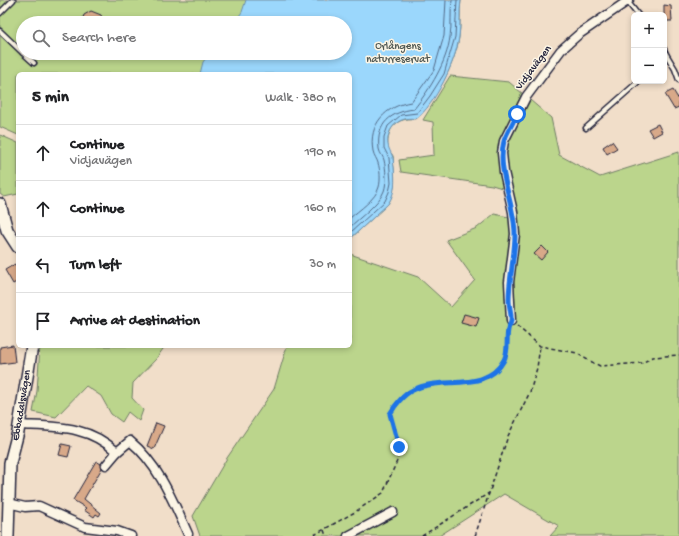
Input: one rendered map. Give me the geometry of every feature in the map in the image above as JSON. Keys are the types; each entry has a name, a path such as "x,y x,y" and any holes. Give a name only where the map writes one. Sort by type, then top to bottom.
{"street":[{"name":"Vidjavägen","path":"512,321 509,282 515,234 513,212 504,172 502,153 504,141 526,97 561,50 578,35 628,1"},
{"path":"0,204 7,230 16,244"},
{"name":"Ebbadalsvägen","path":"8,536 10,464 19,425 32,348"},
{"path":"19,425 55,427 89,433 100,438 117,452"},
{"path":"106,464 130,441 149,460 161,478 188,534"},
{"path":"8,503 25,506 39,506 85,527 117,531 131,536"},
{"path":"348,536 393,512"}],"lane":[{"path":"0,13 14,0"},
{"path":"628,1 636,12"},
{"path":"0,31 16,46"},
{"path":"667,56 676,69 679,80"},
{"path":"31,60 34,63"},
{"path":"586,128 609,110 636,84"}],"path":[{"path":"314,535 355,512 383,493 396,461 399,447 390,414 395,405 412,390 427,385 464,382 488,376 499,367 504,359 507,352 508,330 512,321 540,346 577,353 600,366 642,363 653,356 679,355"},
{"path":"475,536 508,436 530,392 537,368 540,346"},
{"path":"422,536 489,493"},
{"path":"324,529 326,536"}],"green space":[{"name":"Orlångens naturreservat","path":"0,0 461,0 460,32 457,47 444,81 430,103 416,119 398,122 394,125 389,135 388,149 393,157 394,178 394,187 390,200 388,204 352,237 352,72 16,72 16,134 0,127"},
{"path":"450,76 509,82 551,118 559,155 600,177 679,152 679,536 550,536 559,526 504,494 439,536 200,536 193,516 227,458 274,389 286,348 352,348 352,255 418,277 451,307 475,280 446,240 477,228 494,214 518,219 512,191 492,185 401,172 399,160 434,155 433,122 423,120"},
{"path":"0,135 16,142 16,194 4,197 0,194"},
{"path":"40,348 164,348 156,359 133,383 132,398 143,410 139,421 128,412 122,422 111,414 101,396 86,386 56,417 33,412 37,391"}],"water":[{"path":"246,0 461,0 460,32 457,47 444,82 430,104 416,119 411,118 398,122 389,133 388,145 393,158 395,177 394,191 391,200 352,237 352,72 200,72 205,60 352,60 352,16 239,16"}],"building":[{"path":"664,5 671,6 672,21 667,21 667,12 664,12"},
{"path":"91,11 101,16 84,16"},
{"path":"673,90 679,100 679,107 674,109 665,94"},
{"path":"658,124 662,132 653,137 648,129"},
{"path":"612,141 617,148 607,154 603,147"},
{"path":"542,246 548,252 541,260 534,254"},
{"path":"15,264 16,282 13,284 5,270"},
{"path":"464,314 479,318 476,327 461,323"},
{"path":"13,345 15,362 0,364 0,347"},
{"path":"156,423 164,426 154,449 147,446"},
{"path":"62,444 71,446 68,457 59,455"},
{"path":"96,461 101,464 102,468 84,499 101,513 99,516 96,514 94,517 84,510 86,508 73,500"}],"route":[{"path":"399,447 396,430 392,425 390,414 395,405 412,390 427,385 464,382 488,376 499,367 507,352 508,330 512,321 509,282 515,234 513,212 504,172 502,153 504,141 517,114"}]}
